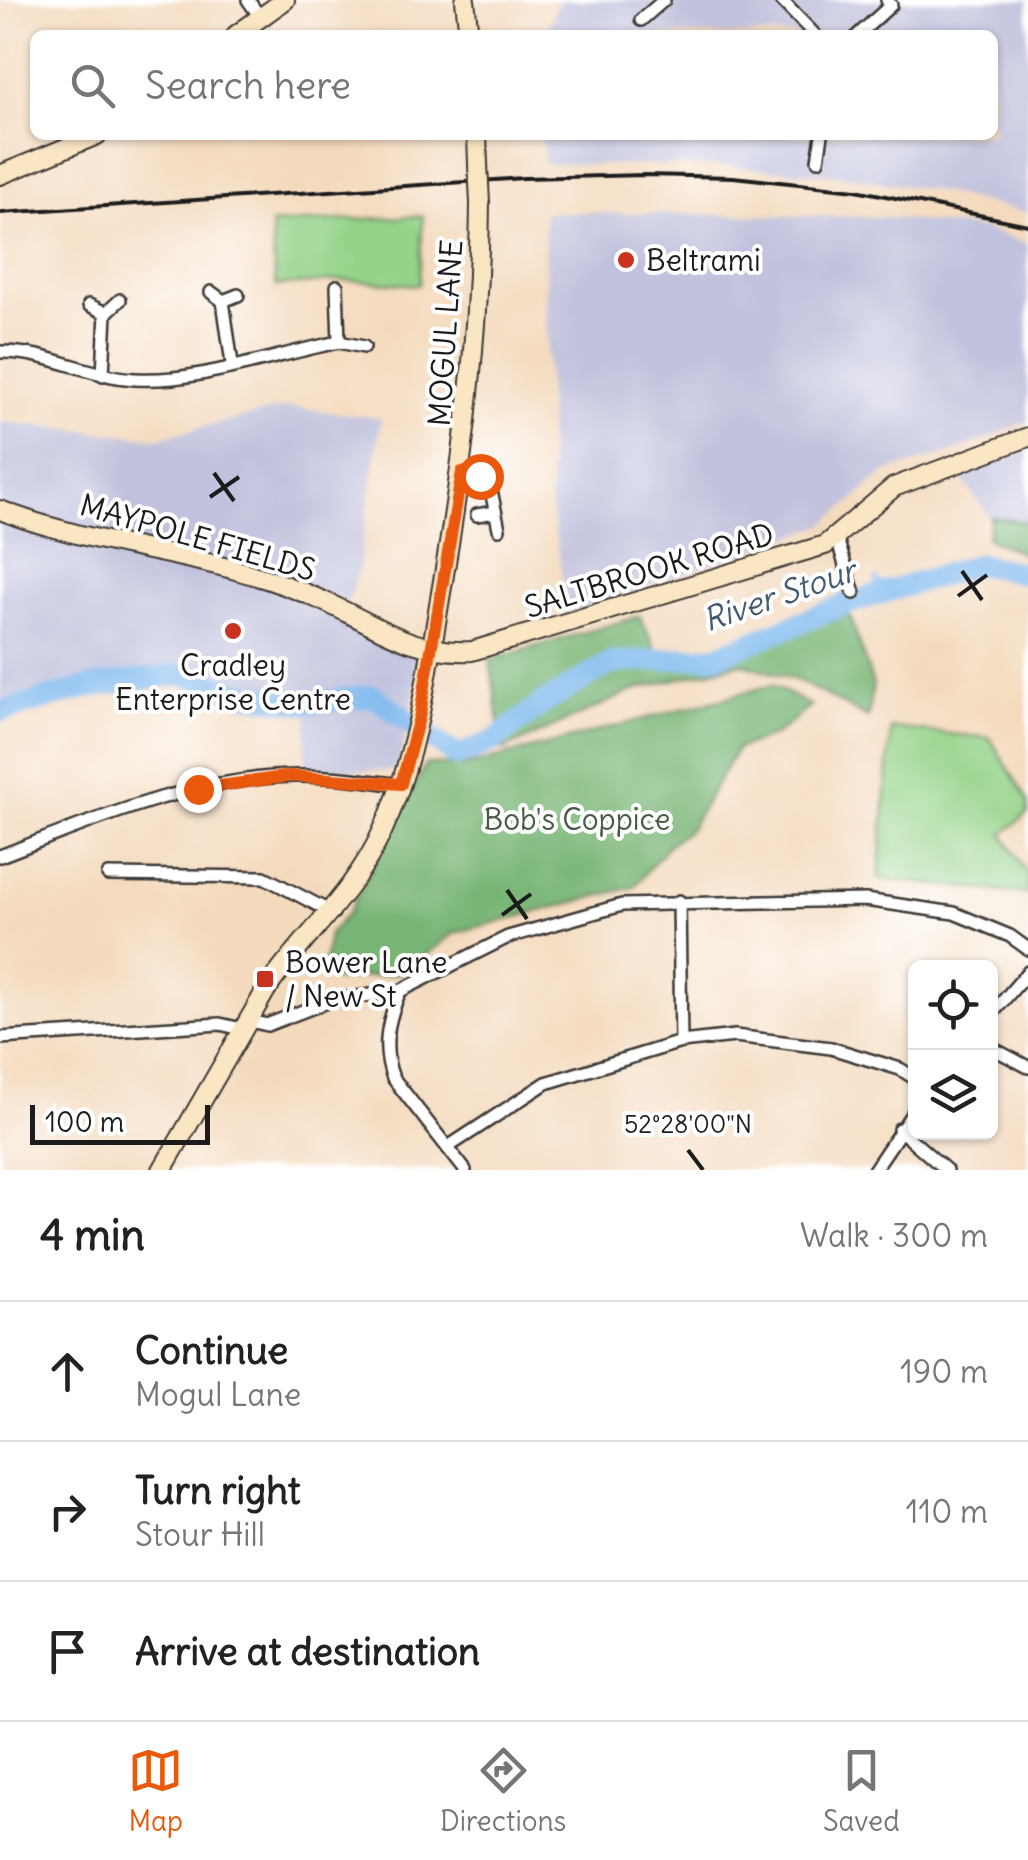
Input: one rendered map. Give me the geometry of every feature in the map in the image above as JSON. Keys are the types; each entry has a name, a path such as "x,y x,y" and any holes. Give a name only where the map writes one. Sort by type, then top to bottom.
{"street":[{"path":"248,0 260,17"},
{"path":"243,30 285,0"},
{"path":"465,0 468,30"},
{"path":"641,20 664,0"},
{"path":"781,0 811,30"},
{"path":"863,30 892,2"},
{"path":"0,174 85,140"},
{"name":"MOGUL LANE","path":"162,1170 285,962 333,913 381,835 415,740 462,472 475,357 480,204 477,140"},
{"path":"818,160 821,140"},
{"path":"337,286 339,342"},
{"path":"211,292 223,301 232,364"},
{"path":"223,301 238,295"},
{"path":"103,375 106,313 120,300"},
{"path":"89,305 106,313"},
{"path":"0,352 30,352 103,375 176,378 339,342 364,347"},
{"name":"SALTBROOK ROAD","path":"432,652 472,651 624,609 837,539 894,488 1028,438"},
{"path":"462,472 480,476 492,495 498,529"},
{"name":"MAYPOLE FIELDS","path":"0,510 226,568 318,598 432,652"},
{"path":"478,516 495,512"},
{"path":"837,539 854,593"},
{"path":"0,856 147,800 198,789 290,776 401,784"},
{"path":"108,875 264,877 333,913"},
{"path":"0,1038 220,1024 267,1025 329,1001 400,991 508,936 622,905 865,900 954,913 1010,936 1028,949"},
{"path":"679,901 681,1042"},
{"path":"998,1007 1028,972"},
{"path":"400,991 387,1023 388,1065 465,1170"},
{"path":"448,1148 546,1083 681,1042 735,1036 831,1048 908,1074"},
{"path":"996,1050 1028,1067"},
{"path":"874,1170 908,1118"},
{"path":"899,1129 946,1170"}],"shaded area":[{"path":"559,0 1028,0 1028,213 933,190 839,175 728,166 544,164 542,140 998,140 998,30 548,30"},
{"path":"544,212 882,217 985,229 1028,244 1028,421 961,449 886,472 824,525 568,613 550,501"},
{"path":"287,407 381,418 359,567 348,602 316,589 312,609 421,659 398,771 305,770 308,699 245,695 185,671 83,688 0,709 0,422 157,438"},
{"path":"1028,452 1028,522 991,517 957,474"}],"green space":[{"path":"423,216 419,285 345,280 276,286 271,224"},
{"path":"991,517 1028,522 1028,556 987,538"},
{"path":"846,604 873,685 868,718 799,681 741,663 637,689 503,750 490,660 640,616 661,660 717,656"},
{"name":"Bob's Coppice","path":"772,685 811,706 775,735 737,749 689,830 669,844 634,887 454,933 402,973 335,980 323,970 329,934 348,913 426,764 466,766"},
{"path":"891,728 990,738 1028,801 1028,813 1003,834 1028,875 1028,894 879,879"}],"waterway":[{"name":"River Stour","path":"0,712 85,688 182,674 244,694 305,703 373,696 457,756 492,742 542,704 611,663 717,656 846,604 979,564 1028,574"},
{"path":"876,579 884,592"}],"railway":[{"path":"0,213 524,178 644,175 733,177 856,190 1028,225"}],"place":[{"name":"Beltrami","path":"626,260"},
{"name":"Cradley Enterprise Centre","path":"233,631"},
{"name":"Bower Lane / New St","path":"265,979"}],"route":[{"path":"198,789 290,776 401,784 410,764 420,714 462,472 480,476"}]}
